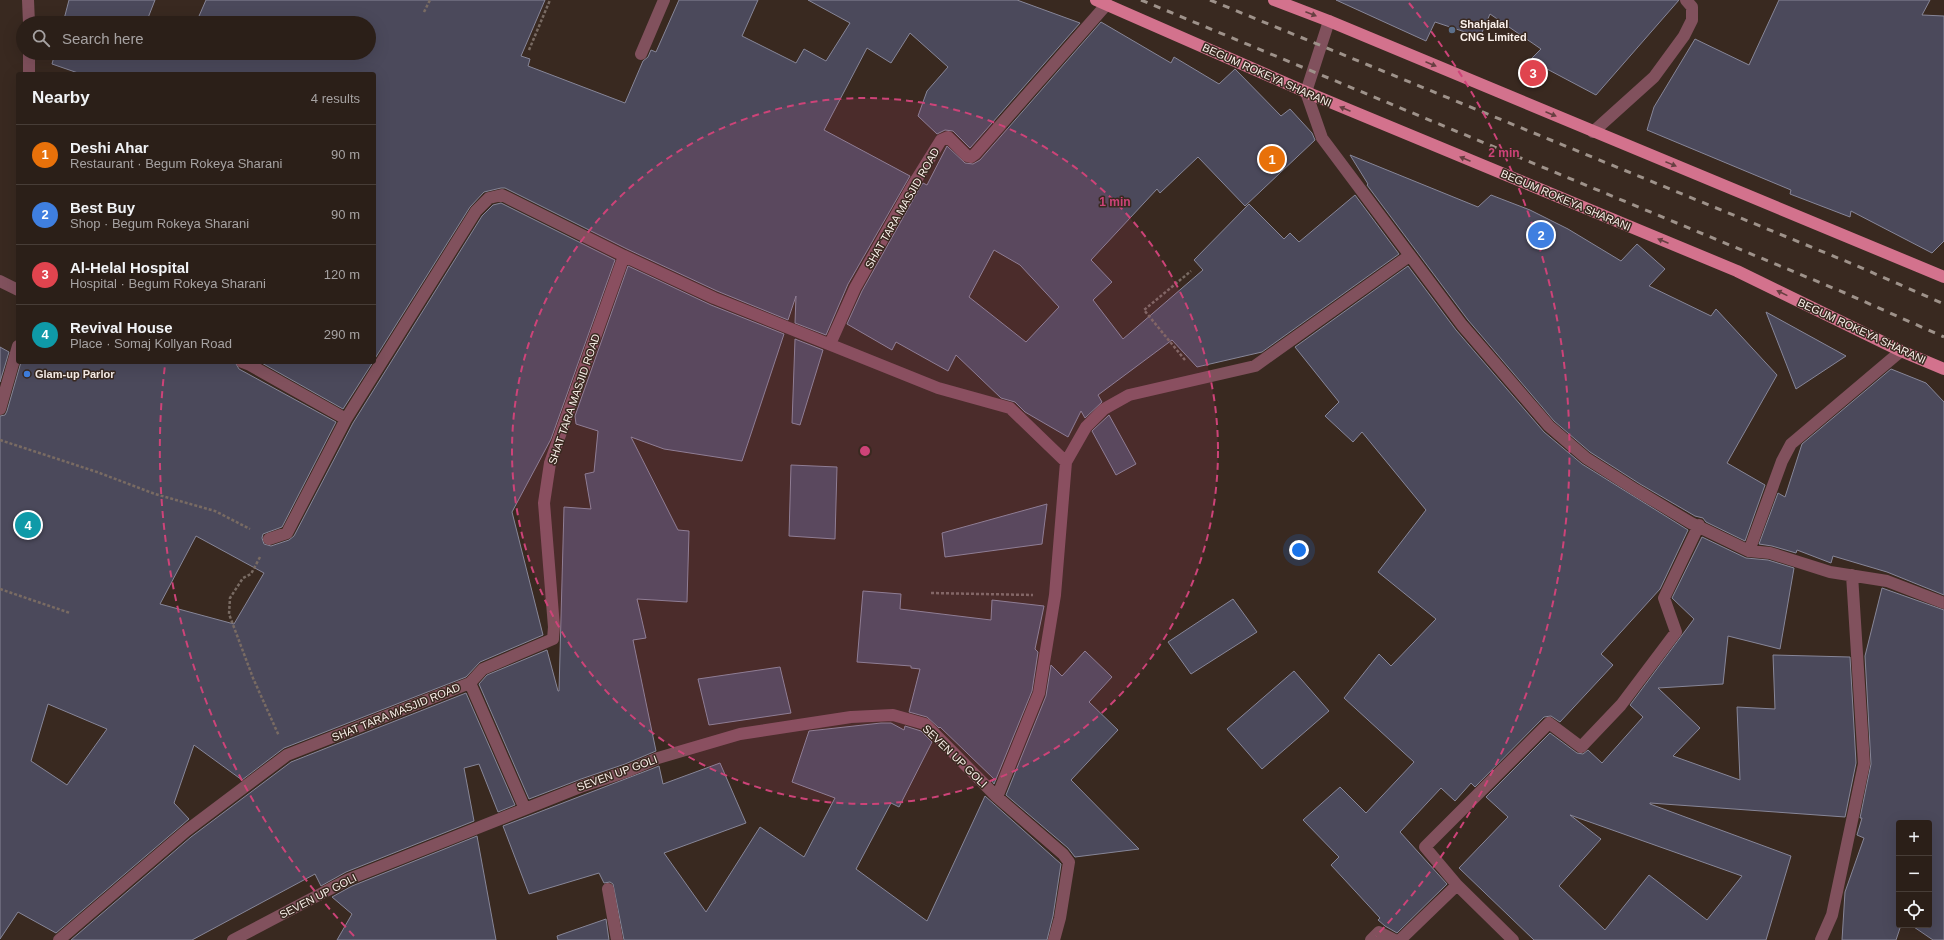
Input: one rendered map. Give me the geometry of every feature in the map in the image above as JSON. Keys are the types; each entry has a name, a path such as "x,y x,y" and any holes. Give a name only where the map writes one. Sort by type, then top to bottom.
{"main road":[{"path":"1278,1 1593,132 1943,274"},
{"name":"BEGUM ROKEYA SHARANI","path":"1102,2 1306,92 1736,271 1901,351 1944,369"}],"street":[{"path":"28,0 29,16"},
{"path":"641,54 664,0"},
{"path":"1593,132 1654,77 1684,36 1692,20 1692,7 1686,0"},
{"name":"SHAT TARA MASJID ROAD","path":"830,344 855,288 913,184 941,140 948,137 967,156 971,157 975,154 1102,2"},
{"path":"1328,21 1306,92 1322,138 1462,325 1549,426 1586,458 1636,490 1699,526 1749,551 1770,553 1830,572 1887,581 1944,604"},
{"path":"29,60 29,72"},
{"path":"270,539 287,533 346,419 476,211 489,198 502,194 624,256 714,298 938,388 1010,408 1066,462"},
{"name":"SHAT TARA MASJID ROAD","path":"59,940 186,831 287,754 470,683 483,669 553,639 554,627 544,503 550,464 624,256"},
{"path":"997,797 1039,693 1055,595 1066,462 1086,427 1104,409 1129,395 1255,366 1409,256"},
{"path":"0,281 16,289"},
{"path":"1749,551 1782,461 1791,444 1901,351"},
{"path":"0,409 16,353"},
{"path":"247,364 346,419"},
{"path":"1513,940 1457,885 1425,846 1549,723 1581,747 1621,706 1676,632 1664,598 1699,526"},
{"path":"1821,940 1832,915 1864,764 1852,575"},
{"path":"470,683 525,809"},
{"name":"SEVEN UP GOLI","path":"236,939 349,879 583,786 628,771 658,758 740,734 851,717 893,715 925,724 997,797 1062,854 1069,862 1060,918 1054,940"},
{"path":"1400,940 1457,885"},
{"path":"608,889 617,940"},
{"path":"1371,940 1379,932 1395,940"}],"path":[{"path":"424,12 430,0"},
{"path":"529,50 550,0"},
{"path":"1191,270 1144,310 1200,379"},
{"path":"0,440 97,472 155,494 215,511 270,539 251,574 243,578 230,598 229,614 253,678 287,754"},
{"path":"0,588 70,613"},
{"path":"931,593 1055,595"}],"building":[{"path":"69,0 155,0 149,16 65,16"},
{"path":"206,0 545,0 521,56 530,59 528,66 625,103 643,61 648,57 651,50 656,52 679,0 758,0 742,36 796,63 804,49 826,61 850,23 808,0 1017,0 1080,23 970,148 953,131 945,130 937,134 918,116 927,91 948,67 910,33 891,63 867,48 824,130 910,176 848,284 826,335 795,323 796,296 788,320 717,291 627,249 505,188 501,188 484,192 470,207 376,357 376,72 75,72 52,64 53,60 376,60 376,16 199,16"},
{"path":"1336,0 1679,0 1596,95 1530,60 1541,49 1490,14 1480,37 1435,22 1426,41"},
{"path":"1779,0 1930,0 1922,15 1944,16 1944,241 1932,253 1851,211 1850,217 1790,194 1791,190 1647,130 1654,107 1695,39 1749,65"},
{"path":"1101,22 1171,63 1174,57 1219,84 1235,69 1281,116 1290,109 1312,133 1315,140 1245,206 1198,157 1160,193 1157,189 1091,260 1112,282 1093,300 1123,339 1203,270 1194,260 1249,204 1284,239 1290,233 1299,242 1355,195 1399,254 1262,352 1197,367 1172,340 1098,395 1102,402 1085,418 1081,411 1068,437 1025,412 1015,402 1001,398 956,355 948,371 896,342 892,350 847,324 862,291 919,189 923,183 927,185 947,146 965,163 973,164 980,160","holes":["994,250 1020,265 1059,307 1026,342 969,297"]},
{"path":"1350,155 1478,207 1491,195 1530,210 1568,229 1621,261 1637,244 1665,269 1649,286 1711,316 1716,309 1777,375 1727,463 1765,485 1745,541 1706,522 1703,518 1695,516 1640,484 1590,452 1554,421 1468,320 1367,185 1368,184"},
{"path":"501,203 615,260 551,439 512,512 543,635 480,662 466,677 284,748 242,780 194,745 174,803 189,819 56,933 18,912 0,939 0,416 5,415 7,411 20,364 236,364 239,369 336,422 282,527 263,534 262,538 264,544 271,546 289,540 294,536 353,423 482,216 493,205","holes":["196,536 264,573 234,624 160,604","48,704 107,729 67,785 31,761"]},
{"path":"628,266 711,305 784,334 742,461 664,449 631,437 678,530 689,531 687,602 637,599 646,638 633,640 656,751 625,764 529,799 479,684 487,675 547,650 559,691 564,507 591,509 585,474 594,472 598,431 576,424 575,416"},
{"path":"1408,266 1456,330 1544,432 1582,464 1688,530 1660,589 1601,654 1613,665 1560,722 1551,716 1544,717 1475,787 1471,783 1455,801 1441,788 1400,832 1447,884 1397,933 1378,920 1380,918 1331,865 1339,857 1303,820 1340,787 1366,813 1414,762 1344,698 1379,654 1391,666 1436,619 1378,572 1426,510 1362,432 1353,442 1325,416 1339,402 1295,347"},
{"path":"1766,312 1846,356 1796,389"},
{"path":"795,339 823,350 800,425 792,423"},
{"path":"0,347 9,352 0,382"},
{"path":"264,364 372,364 343,409"},
{"path":"1891,369 1926,383 1944,402 1944,595 1887,572 1833,556 1831,563 1797,550 1796,553 1759,544 1778,493 1785,497 1802,444"},
{"path":"1109,415 1136,464 1116,475 1092,431"},
{"path":"791,465 837,467 835,539 789,536"},
{"path":"1047,504 1042,544 945,557 942,533"},
{"path":"1702,537 1746,558 1768,560 1794,568 1780,649 1728,636 1723,684 1658,688 1700,728 1673,756 1740,780 1737,707 1775,709 1773,655 1850,657 1856,763 1845,817 1650,803 1791,856 1766,940 1534,940 1459,868 1508,817 1486,797 1550,733 1577,753 1583,754 1588,750 1602,763 1643,717 1630,705 1694,619 1672,598","holes":["1570,815 1742,876 1707,920 1649,875 1605,930 1559,886 1601,839"]},
{"path":"1882,588 1944,610 1944,940 1933,940 1915,928 1932,928 1932,820 1896,820 1896,928 1900,928 1896,940 1842,940 1845,892 1864,838 1857,835 1862,818 1860,818 1871,764 1865,656"},
{"path":"863,591 901,594 900,609 991,620 992,600 1044,606 1035,649 1038,652 1032,691 994,784 992,781 994,779 940,727 939,728 927,717 909,712 920,669 911,668 911,666 857,662"},
{"path":"1233,599 1257,632 1191,674 1168,642"},
{"path":"1085,651 1112,677 1089,702 1118,730 1071,780 1139,849 1075,857 1068,848 1006,795 1046,696 1051,665 1062,676"},
{"path":"780,667 791,713 709,725 698,679"},
{"path":"1294,671 1329,711 1262,769 1227,729"},
{"path":"466,693 515,805 498,812 479,764 464,768 474,821 346,872 321,886 315,874 192,940 71,940 191,837 291,762"},
{"path":"891,723 904,730 905,726 921,731 932,742 899,807 891,803 856,869 927,921 985,796 1061,864 1053,916 1047,940 624,940 613,884 610,882 604,883 599,873 529,894 503,826 659,766 663,784 720,763 746,823 664,853 706,912 760,827 804,857 835,798 792,782 809,731"},
{"path":"477,836 496,940 337,940 352,914 332,897 352,886"},
{"path":"606,919 609,940 558,940 557,936"}],"railway":[{"path":"1141,0 1845,293 1944,337"},
{"path":"1210,0 1855,265 1944,304"}],"place":[{"name":"Shahjalal CNG Limited","path":"1452,30"},
{"name":"Al-Helal Hospital","path":"1533,73"},
{"name":"Deshi Ahar","path":"1272,159"},
{"name":"Best Buy","path":"1541,235"},
{"name":"Glam-up Parlor","path":"27,374"},
{"name":"Revival House","path":"28,525"}]}
